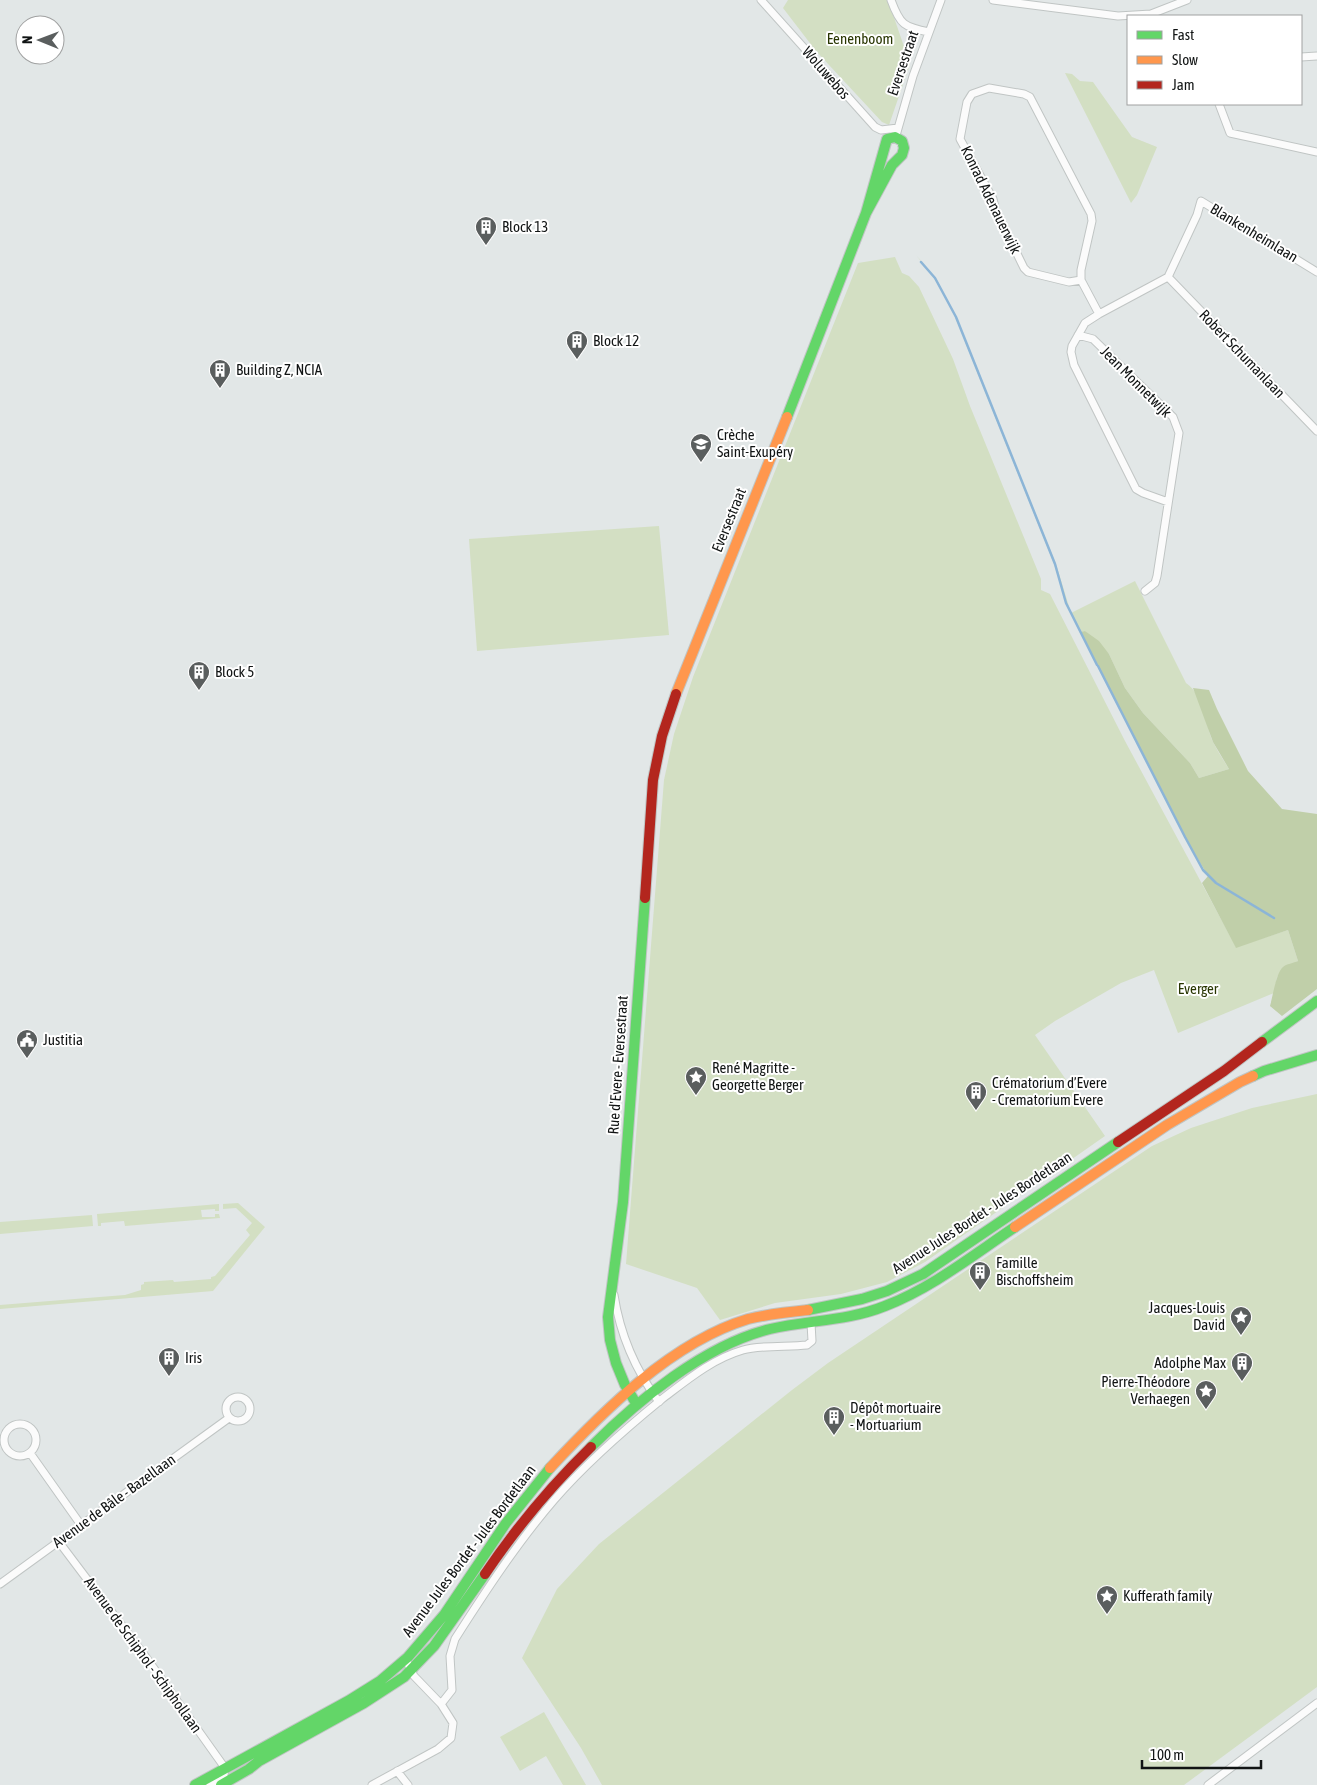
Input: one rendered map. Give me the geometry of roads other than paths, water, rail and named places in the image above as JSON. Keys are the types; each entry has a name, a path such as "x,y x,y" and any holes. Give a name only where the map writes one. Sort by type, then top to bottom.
{"main road":[{"name":"Eversestraat","path":"648,845 655,766 672,702 866,214 893,134 902,140 904,148 902,155 892,165 866,214"},
{"name":"Rue d'Evere - Eversestraat","path":"637,1405 628,1393 614,1357 608,1331 608,1306 623,1202 648,845"},
{"name":"Avenue Jules Bordet - Jules Bordetlaan","path":"195,1785 351,1700 374,1684 421,1644 507,1523 550,1468 582,1435 664,1362 689,1346 727,1327 747,1320 769,1314 855,1302 880,1294 923,1274 1224,1071 1317,1001"},
{"name":"Avenue Jules Bordet - Jules Bordetlaan","path":"222,1785 259,1761 378,1695 410,1671 422,1660 444,1632 510,1538 536,1506 591,1446 637,1405 656,1398 702,1358 731,1342 768,1330 859,1315 885,1307 914,1294 1167,1125 1210,1099 1264,1071 1317,1055"},
{"path":"810,1309 811,1323"}],"street":[{"name":"Woluwebos","path":"761,0 875,127 893,134"},
{"path":"891,0 897,18 903,24 929,32"},
{"name":"Eversestraat","path":"893,134 941,0"},
{"path":"993,0 1118,16 1127,15"},
{"path":"1134,15 1150,14 1188,0"},
{"path":"1302,57 1317,56"},
{"name":"Konrad Adenauerwijk","path":"989,88 1024,94 1030,97 1091,214 1092,221 1081,270 1081,280 1069,282 1030,273 1024,268 996,210 993,199 960,139 967,102 972,94 989,88"},
{"path":"1218,105 1230,133 1317,152"},
{"name":"Blankenheimlaan","path":"1168,277 1197,215 1201,201 1317,272"},
{"path":"1168,277 1085,323 1078,334 1071,352 1074,365 1136,489 1168,502"},
{"name":"Robert Schumanlaan","path":"1168,277 1317,431"},
{"path":"1081,280 1100,314"},
{"name":"Jean Monnetwijk","path":"1078,334 1093,339 1173,417 1179,433 1157,576 1155,583 1145,591"},
{"name":"Rue d'Evere - Eversestraat","path":"612,1287 626,1339 644,1380 656,1398"},
{"name":"Avenue Jules Bordet - Jules Bordetlaan","path":"441,1704 452,1690 450,1656 455,1639 520,1543 554,1500 656,1398 707,1366 744,1349 807,1345 812,1341 811,1323"},
{"name":"Avenue de Bâle - Bazellaan","path":"0,1584 229,1418"},
{"path":"24,1424 33,1430 36,1445 30,1453 19,1456 9,1452 4,1445 9,1428 13,1425 24,1424"},
{"path":"30,1453 81,1525"},
{"name":"Avenue de Schiphol - Schiphollaan","path":"59,1542 148,1660 225,1768"},
{"path":"372,1785 438,1749 451,1738 453,1723 441,1704 422,1686 410,1671 405,1658"},
{"path":"1208,1785 1317,1704"},
{"name":"Avenue Jules Bordet - Jules Bordetlaan","path":"210,1785 224,1775 225,1768 238,1769 254,1761 259,1761"},
{"path":"398,1771 408,1785"}],"waterway":[{"path":"921,262 935,278 956,317 1055,564 1066,603 1097,665"},
{"path":"1098,666 1203,870 1216,883 1274,918"}],"place":[{"name":"Block 13","path":"486,246"},
{"name":"Block 12","path":"577,360"},
{"name":"Building Z, NCIA","path":"220,389"},
{"name":"Crèche Saint-Exupéry","path":"701,463"},
{"name":"Block 5","path":"199,691"},
{"name":"Justitia","path":"27,1059"},
{"name":"René Magritte - Georgette Berger","path":"696,1096"},
{"name":"Crématorium d’Evere - Crematorium Evere","path":"976,1111"},
{"name":"Famille Bischoffsheim","path":"980,1291"},
{"name":"Jacques-Louis David","path":"1241,1336"},
{"name":"Iris","path":"169,1377"},
{"name":"Adolphe Max","path":"1242,1382"},
{"name":"Pierre-Théodore Verhaegen","path":"1206,1410"},
{"name":"Dépôt mortuaire - Mortuarium","path":"834,1436"},
{"name":"Kufferath family","path":"1107,1615"}],"park label":[{"name":"Eenenboom","path":"860,39"},
{"name":"Everger","path":"1198,989"}]}
